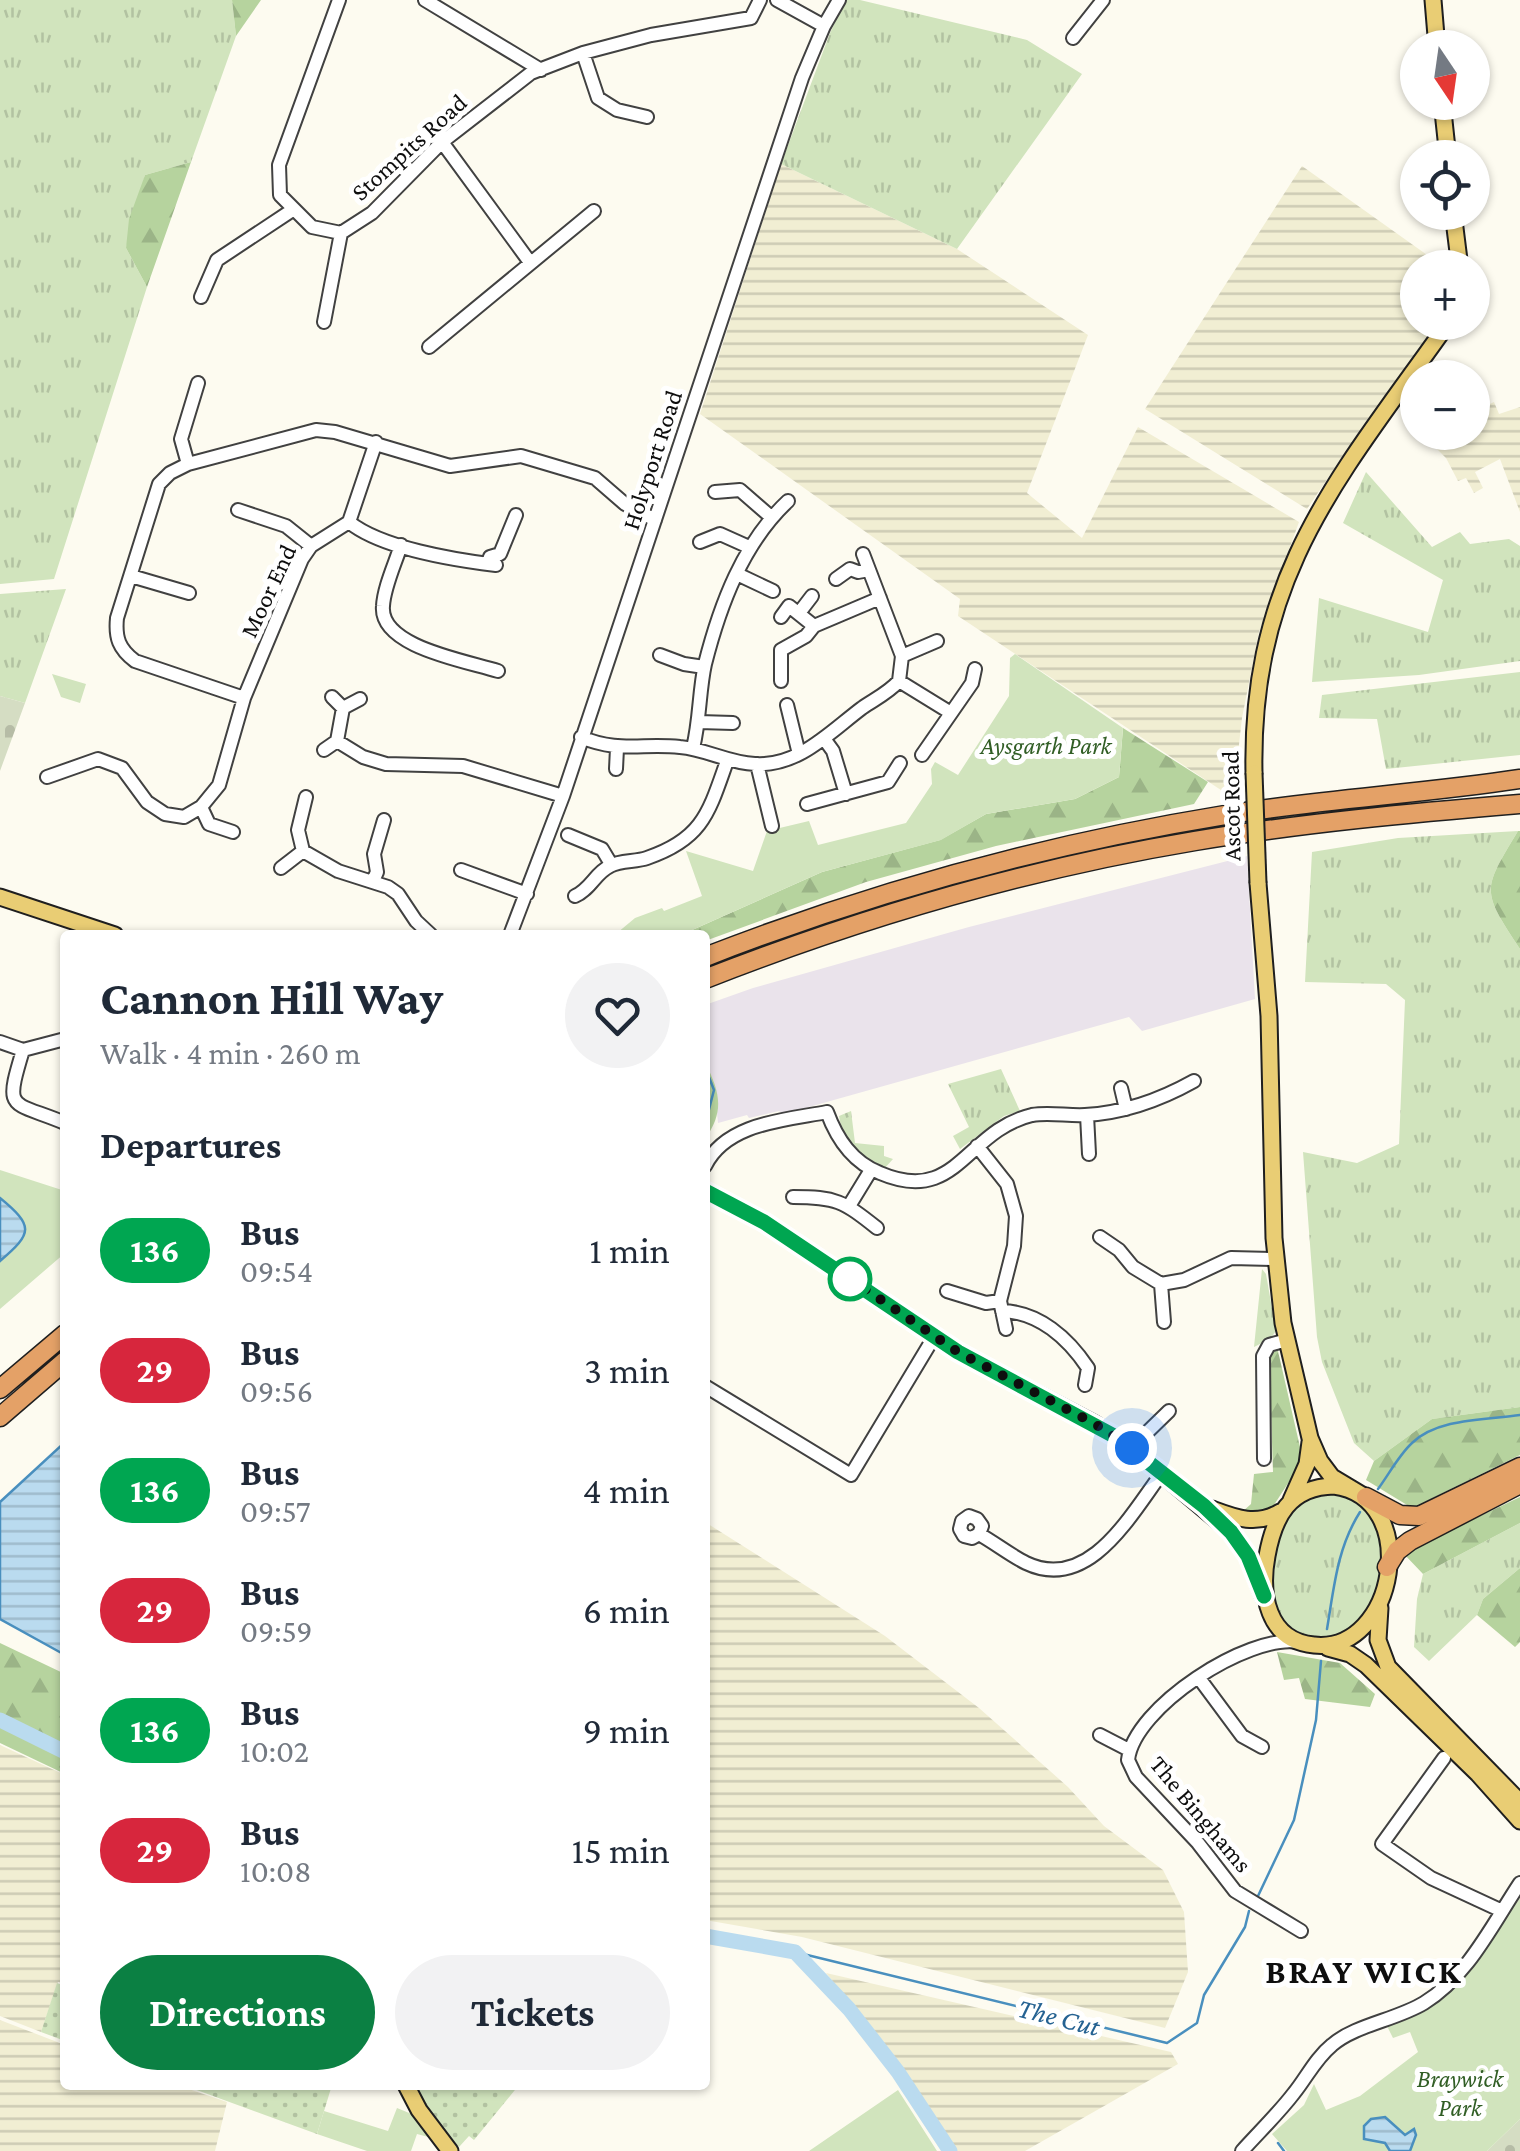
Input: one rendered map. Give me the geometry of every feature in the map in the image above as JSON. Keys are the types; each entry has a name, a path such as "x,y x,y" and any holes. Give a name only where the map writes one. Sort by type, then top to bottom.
{"highway":[{"path":"710,954 876,896 994,862 1114,835 1229,814 1520,779"},
{"path":"710,977 856,924 1050,870 1236,834 1520,801"},
{"path":"0,1388 60,1338"},
{"path":"0,1417 60,1364"},
{"path":"1364,1496 1400,1514 1419,1516 1520,1467"},
{"path":"1387,1567 1410,1540 1520,1484"}],"main road":[{"path":"1433,0 1435,30"},
{"name":"Ascot Road","path":"1364,1496 1328,1473 1310,1438 1287,1340 1276,1259 1269,1016 1258,884 1256,710 1262,662 1294,555 1376,422 1436,340"},
{"path":"0,897 101,930"},
{"path":"710,1194 764,1222 983,1368 1095,1424 1132,1448 1204,1506 1242,1547 1269,1614 1286,1634 1344,1652 1366,1665 1520,1820"},
{"name":"Ascot Road","path":"1286,1506 1307,1464 1310,1438"},
{"path":"1204,1506 1250,1521 1263,1520 1308,1490 1325,1486 1364,1496 1387,1532 1378,1640 1388,1667 1520,1802"},
{"path":"1264,1596 1268,1552 1286,1506"},
{"path":"1309,1644 1339,1642 1354,1636 1382,1599"},
{"path":"409,2090 450,2151"}],"street":[{"path":"201,297 217,260 294,209 280,195 279,165 339,0"},
{"path":"425,0 541,70"},
{"name":"Stompits Road","path":"294,209 312,228 341,233 372,213 442,142 531,73 651,34 751,18 760,0"},
{"path":"777,0 824,26"},
{"name":"Holyport Road","path":"512,930 563,796 802,78 839,0"},
{"path":"1073,38 1103,0"},
{"path":"584,53 598,98 617,110 646,118"},
{"path":"442,142 529,261"},
{"path":"429,347 594,211"},
{"path":"324,322 341,233"},
{"path":"188,464 181,439 198,383"},
{"path":"244,698 134,661 115,636 117,618 159,484 188,464 316,430 376,442 450,466 521,456 595,478 633,510 655,520"},
{"path":"376,442 349,522 356,528 446,558 492,564 490,557 500,554 516,515"},
{"path":"715,492 740,490 771,517"},
{"path":"693,748 700,722 704,666 737,574 749,547 788,501"},
{"path":"244,516 286,526 311,546"},
{"name":"Moor End","path":"202,807 220,785 242,719 244,698 302,559 311,546 349,522"},
{"path":"700,542 720,534 749,547"},
{"path":"401,546 382,608 387,628 404,641 498,671"},
{"path":"581,737 617,748 656,744 693,748 727,761 757,764 799,754 825,740 900,681 902,656 864,554"},
{"path":"836,579 850,569 869,570"},
{"path":"737,574 774,591"},
{"path":"132,576 189,593"},
{"path":"799,613 812,596"},
{"path":"782,682 780,650 806,636 814,626 880,598"},
{"path":"780,617 788,606 814,626"},
{"path":"902,656 936,641"},
{"path":"660,656 704,666"},
{"path":"922,754 972,683 975,669"},
{"path":"900,681 950,712"},
{"path":"332,697 343,708"},
{"path":"343,708 360,699"},
{"path":"788,705 799,754"},
{"path":"324,750 337,741 343,708"},
{"path":"700,722 733,723"},
{"path":"825,740 846,794"},
{"path":"337,741 363,757 386,764 463,766 563,796"},
{"path":"616,769 617,748"},
{"path":"47,776 98,759 125,764 148,802 164,814 184,816 202,807 210,824 234,832"},
{"path":"576,896 588,891 611,864 645,859 679,844 706,819 727,761"},
{"path":"807,804 888,782 900,763"},
{"path":"757,764 772,826"},
{"path":"303,852 298,830 306,797"},
{"path":"374,881 374,854 384,820"},
{"path":"568,834 602,849 611,864"},
{"path":"282,868 303,852"},
{"path":"303,852 398,894 425,930"},
{"path":"463,875 527,894"},
{"path":"0,1042 23,1050 60,1040"},
{"path":"23,1050 11,1098 18,1106 60,1122"},
{"path":"1120,1088 1126,1109"},
{"path":"710,1156 715,1147 739,1133 827,1112 836,1138 871,1170 894,1180 922,1183 947,1173 1000,1126 1035,1114 1086,1115 1126,1109 1189,1088"},
{"path":"1086,1115 1089,1154"},
{"path":"977,1146 1006,1184 1016,1216 1001,1306 1006,1329"},
{"path":"849,1206 871,1170"},
{"path":"792,1198 827,1197 849,1206 877,1228"},
{"path":"1100,1238 1120,1246 1133,1266 1161,1284 1184,1280 1230,1258 1276,1259"},
{"path":"1161,1284 1164,1322"},
{"path":"947,1291 1034,1316 1066,1335 1088,1368 1085,1385"},
{"path":"710,1389 851,1475 934,1337"},
{"path":"1264,1459 1264,1356 1269,1345 1287,1340"},
{"path":"1132,1448 1170,1411"},
{"path":"979,1534 1029,1564 1062,1568 1077,1564 1092,1558 1117,1533 1162,1473"},
{"path":"1269,1614 1272,1628 1268,1642 1309,1644"},
{"name":"The Binghams","path":"1268,1642 1199,1678 1158,1707 1130,1750 1128,1760 1136,1777 1198,1843 1235,1891 1301,1931"},
{"path":"1199,1678 1252,1748"},
{"name":"The Binghams","path":"1100,1735 1130,1750"},
{"path":"1444,1758 1382,1844 1431,1878 1500,1910"},
{"path":"1242,2151 1334,2043 1425,2002 1446,1985 1476,1953 1520,1883"}],"shaded area":[{"path":"781,164 957,249 1088,335 1027,493 1082,538 1138,427 1299,522 1259,632 1242,718 1233,798 958,616 960,599 700,414"},
{"path":"1302,166 1420,250 1400,250 1400,340 1430,340 1414,360 1400,360 1400,378 1307,509 1145,409"},
{"path":"1494,402 1499,414 1520,407 1520,512 1500,459 1475,472 1483,488 1474,493 1466,478 1458,481 1438,450 1490,450 1490,404"},
{"path":"1247,856 1255,999 1142,1031 1129,1017 784,1114 779,1111 749,1118 747,1115 718,1123 710,1073 710,1003 969,927"},
{"path":"710,1525 885,1636 979,1708 1068,1787 1104,1826 1163,1870 1184,1912 1188,1972 1165,2028 802,1937 710,1921"},
{"path":"0,1745 60,1773 60,1982 41,2032 0,2016"},
{"path":"826,1973 1171,2052 1178,2064 1025,2151 956,2151 902,2067"},
{"path":"0,2020 60,2043 60,2090 192,2090 227,2102 215,2151 0,2151"}],"green space":[{"path":"0,0 232,0 236,36 191,162 145,175 126,248 147,287 54,579 0,584"},
{"path":"232,0 261,0 236,36"},
{"path":"846,0 860,0 1027,40 1082,74 957,249 781,164"},
{"path":"191,162 147,287 126,248 129,219 145,175"},
{"path":"1366,472 1432,547 1460,532 1470,544 1509,539 1520,546 1520,661 1419,675 1312,682 1319,598 1428,632 1443,580 1343,523"},
{"path":"66,589 25,703 0,696 0,594"},
{"name":"Aysgarth Park","path":"1015,654 1123,728 1119,777 1075,799 986,814 941,840 822,872 692,930 621,930 635,918 702,896 686,851 753,871 767,831 809,821 818,845 906,823 932,784 931,769 935,762 958,775 1009,696 1010,658"},
{"path":"1520,672 1520,755 1386,769 1377,719 1319,718 1322,695"},
{"path":"52,674 86,684 80,703 61,697"},
{"path":"0,696 25,703 0,771"},
{"path":"1123,728 1208,782 1194,804 996,846 866,882 710,939 710,930 692,930 822,872 940,840 986,814 1075,799 1119,777"},
{"path":"1518,831 1498,866 1491,890 1498,914 1520,949 1520,1407 1432,1419 1374,1461 1354,1443 1322,1362 1303,1152 1357,1163 1399,1144 1405,1000 1386,984 1305,982 1312,852 1398,838"},
{"path":"1518,831 1520,949 1498,914 1491,890 1498,866"},
{"path":"1001,1069 1020,1111 1004,1116 960,1149 953,1136 969,1127 948,1084"},
{"path":"710,1074 718,1101 710,1131"},
{"path":"851,1111 855,1143 884,1146 884,1156 893,1159 884,1169 861,1154 844,1134 839,1116"},
{"path":"0,1170 60,1189 60,1257 0,1309"},
{"path":"1262,1269 1276,1331 1254,1347"},
{"path":"1278,1351 1300,1447 1298,1468 1272,1508 1242,1512 1251,1504 1254,1474 1273,1472 1269,1352"},
{"path":"1520,1407 1520,1455 1412,1508 1366,1480 1374,1461 1432,1419"},
{"path":"1331,1492 1346,1495 1371,1510 1383,1555 1372,1606 1358,1626 1345,1634 1314,1637 1287,1626 1277,1614 1271,1572 1279,1534 1288,1516 1301,1504"},
{"path":"1520,1497 1520,1523 1423,1574 1403,1553"},
{"path":"1520,1523 1520,1568 1483,1599 1477,1615 1429,1661 1414,1647 1423,1574"},
{"path":"1520,1568 1520,1642 1515,1647 1477,1615 1483,1599"},
{"path":"0,1643 60,1672 60,1772 0,1743"},
{"path":"1277,1652 1340,1663 1375,1694 1370,1707 1305,1699 1299,1678 1284,1680"},
{"name":"Braywick Park","path":"1520,1898 1520,2119 1487,2151 1287,2151 1272,2134 1304,2105 1314,2084 1326,2110 1360,2096 1418,2052 1410,2032 1393,2038 1386,2024 1448,1993 1473,1965"},
{"path":"57,1983 60,2039 41,2032"},
{"path":"197,2090 330,2090 317,2134"},
{"path":"416,2090 515,2090 474,2140 469,2136 459,2147 422,2106"},
{"path":"898,2090 937,2151 809,2151"},
{"path":"397,2108 414,2115 432,2138 417,2134 411,2151 367,2151 317,2134 324,2111 388,2131"},
{"path":"1520,2119 1520,2151 1487,2151"}],"water":[{"path":"0,1198 19,1216 25,1230 19,1243 0,1261"},
{"path":"60,1447 60,1652 0,1619 0,1502"},
{"path":"1385,2117 1405,2135 1414,2129 1416,2135 1410,2151 1390,2151 1385,2143 1364,2139 1364,2126 1371,2119"}],"waterway":[{"path":"710,1080 714,1090 710,1106"},
{"name":"The Cut","path":"1378,1489 1403,1453 1423,1435 1463,1422 1520,1415"},
{"name":"The Cut","path":"1327,1629 1341,1554 1360,1512"},
{"name":"The Cut","path":"1258,1896 1294,1820 1316,1720 1321,1661"},
{"name":"The Cut","path":"0,1720 60,1750"},
{"name":"The Cut","path":"795,1952 1167,2043 1197,2023 1204,1995 1245,1927 1249,1911"},
{"name":"The Cut","path":"710,1937 795,1952 849,2009 898,2072 950,2151"},
{"path":"1278,2143 1284,2151"}],"bus line":[{"name":"136","path":"710,1193 764,1222 983,1368 1116,1437 1231,1532 1248,1556 1264,1596"}],"district":[{"name":"BRAY WICK","path":"1364,1971"}],"route":[{"path":"850,1279 843,1274 983,1368 1095,1424 1132,1448"}]}
